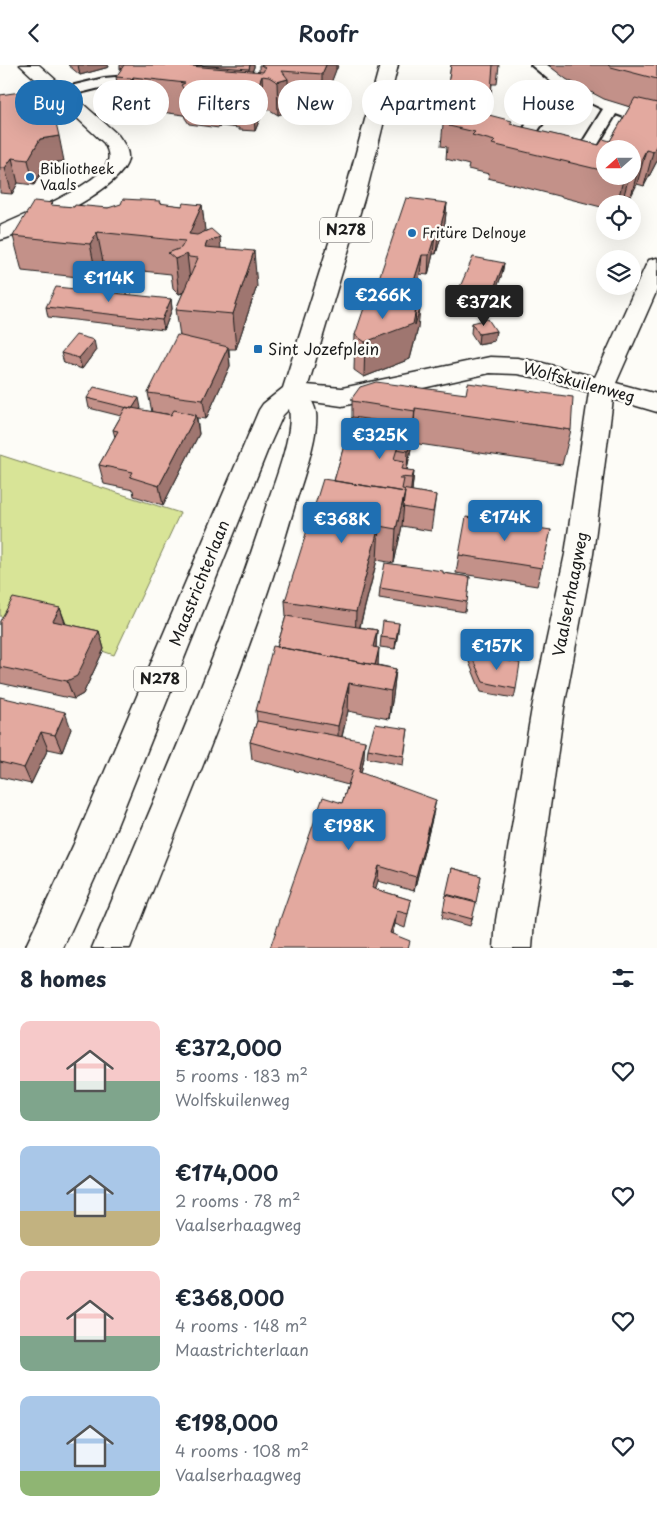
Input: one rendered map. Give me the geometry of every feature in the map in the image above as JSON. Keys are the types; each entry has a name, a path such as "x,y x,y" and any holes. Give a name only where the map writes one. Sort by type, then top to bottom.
{"main road":[{"path":"29,65 45,80"},
{"name":"N278","path":"294,392 352,208 389,65"},
{"path":"0,234 94,187 110,175 118,162 117,150 110,139 83,114"},
{"name":"Vaalserhaagweg","path":"513,948 515,920 548,708 580,554 602,387 657,265"},
{"name":"Wolfskuilenweg","path":"294,392 342,397 490,365 517,366 539,370 657,403"},
{"path":"111,948 140,872 211,708 266,556 296,451 304,413 294,392"},
{"name":"Maastrichterlaan","path":"44,948 86,858 256,444 272,409 294,392"}],"lane":[{"path":"538,65 556,80"},
{"path":"593,99 657,124"},
{"path":"534,125 525,138 585,152 612,107"}],"green space":[{"path":"0,455 180,513 114,655 0,616"}],"building":[{"path":"124,65 191,65 263,72 265,68 261,65 326,65 322,74 282,71 288,79 278,80 277,82 269,77 262,76 260,80 179,80 179,82 133,77 132,80 131,78 116,77"},
{"path":"196,65 250,65 249,69"},
{"path":"451,65 493,65 492,80 449,80"},
{"path":"608,65 657,65 657,79 611,67"},
{"path":"15,93 15,125 56,125 59,136 40,139 28,160 12,158 5,168 0,168 0,95"},
{"path":"635,98 657,103 657,144 653,152 646,150 641,160 641,140 611,140"},
{"path":"494,116 504,119 504,125 514,125 596,144 596,169 492,144 495,141 472,135 475,132 449,126 494,125"},
{"path":"406,198 447,203 438,235 435,235 429,255 422,255 406,307 420,309 415,325 416,309 371,302"},
{"path":"123,199 160,201 159,203 182,206 183,203 202,205 189,234 197,235 211,229 220,237 207,242 205,247 254,251 233,314 176,309 198,258 189,257 187,254 175,259 168,253 181,248 185,241 97,232 90,244 13,236 34,201 53,203 51,205 108,208 121,204"},
{"path":"473,257 504,263 488,303 456,296"},
{"path":"56,287 171,299 162,320 46,307"},
{"path":"366,302 416,309 413,324 365,342 355,335"},
{"path":"488,319 496,331 479,334 472,323"},
{"path":"76,335 94,340 79,358 61,353"},
{"path":"177,335 228,347 203,400 148,393"},
{"path":"376,382 466,394 468,383 573,397 571,430 415,408 415,411 352,401 360,387"},
{"path":"94,387 139,398 132,409 87,398"},
{"path":"126,407 171,415 174,410 196,415 159,486 130,477 133,472 99,465 118,431 113,430"},
{"path":"352,417 414,426 408,451 397,449 394,459 404,461 402,469 414,471 412,478 400,477 399,479 404,479 402,489 436,495 433,512 403,507 405,492 334,481"},
{"path":"323,479 405,492 396,529 379,526 356,612 285,601"},
{"path":"466,517 551,530 542,568 459,555"},
{"path":"385,563 443,571 443,573 470,577 467,602 380,588"},
{"path":"13,598 60,608 53,621 99,631 77,676 67,681 0,667 0,621"},
{"path":"286,616 377,630 373,647 379,648 375,665 277,647"},
{"path":"383,621 399,623 396,639 381,637"},
{"path":"273,646 396,669 391,691 349,683 338,726 256,711"},
{"path":"470,653 520,663 516,689 483,682"},
{"path":"0,697 65,712 55,735 41,732 24,768 0,762"},
{"path":"257,721 365,741 359,772 436,800 416,877 379,866 372,888 411,900 408,914 397,911 390,933 410,941 408,948 270,948 323,797 342,803 353,770 250,742"},
{"path":"375,724 408,729 404,756 368,749"},
{"path":"452,868 481,876 476,902 446,894"},
{"path":"446,895 476,903 472,919 443,911"}],"place":[{"name":"Bibliotheek Vaals","path":"30,177"},
{"name":"Fritüre Delnoye","path":"412,233"},
{"name":"Sint Jozefplein","path":"258,349"}]}
